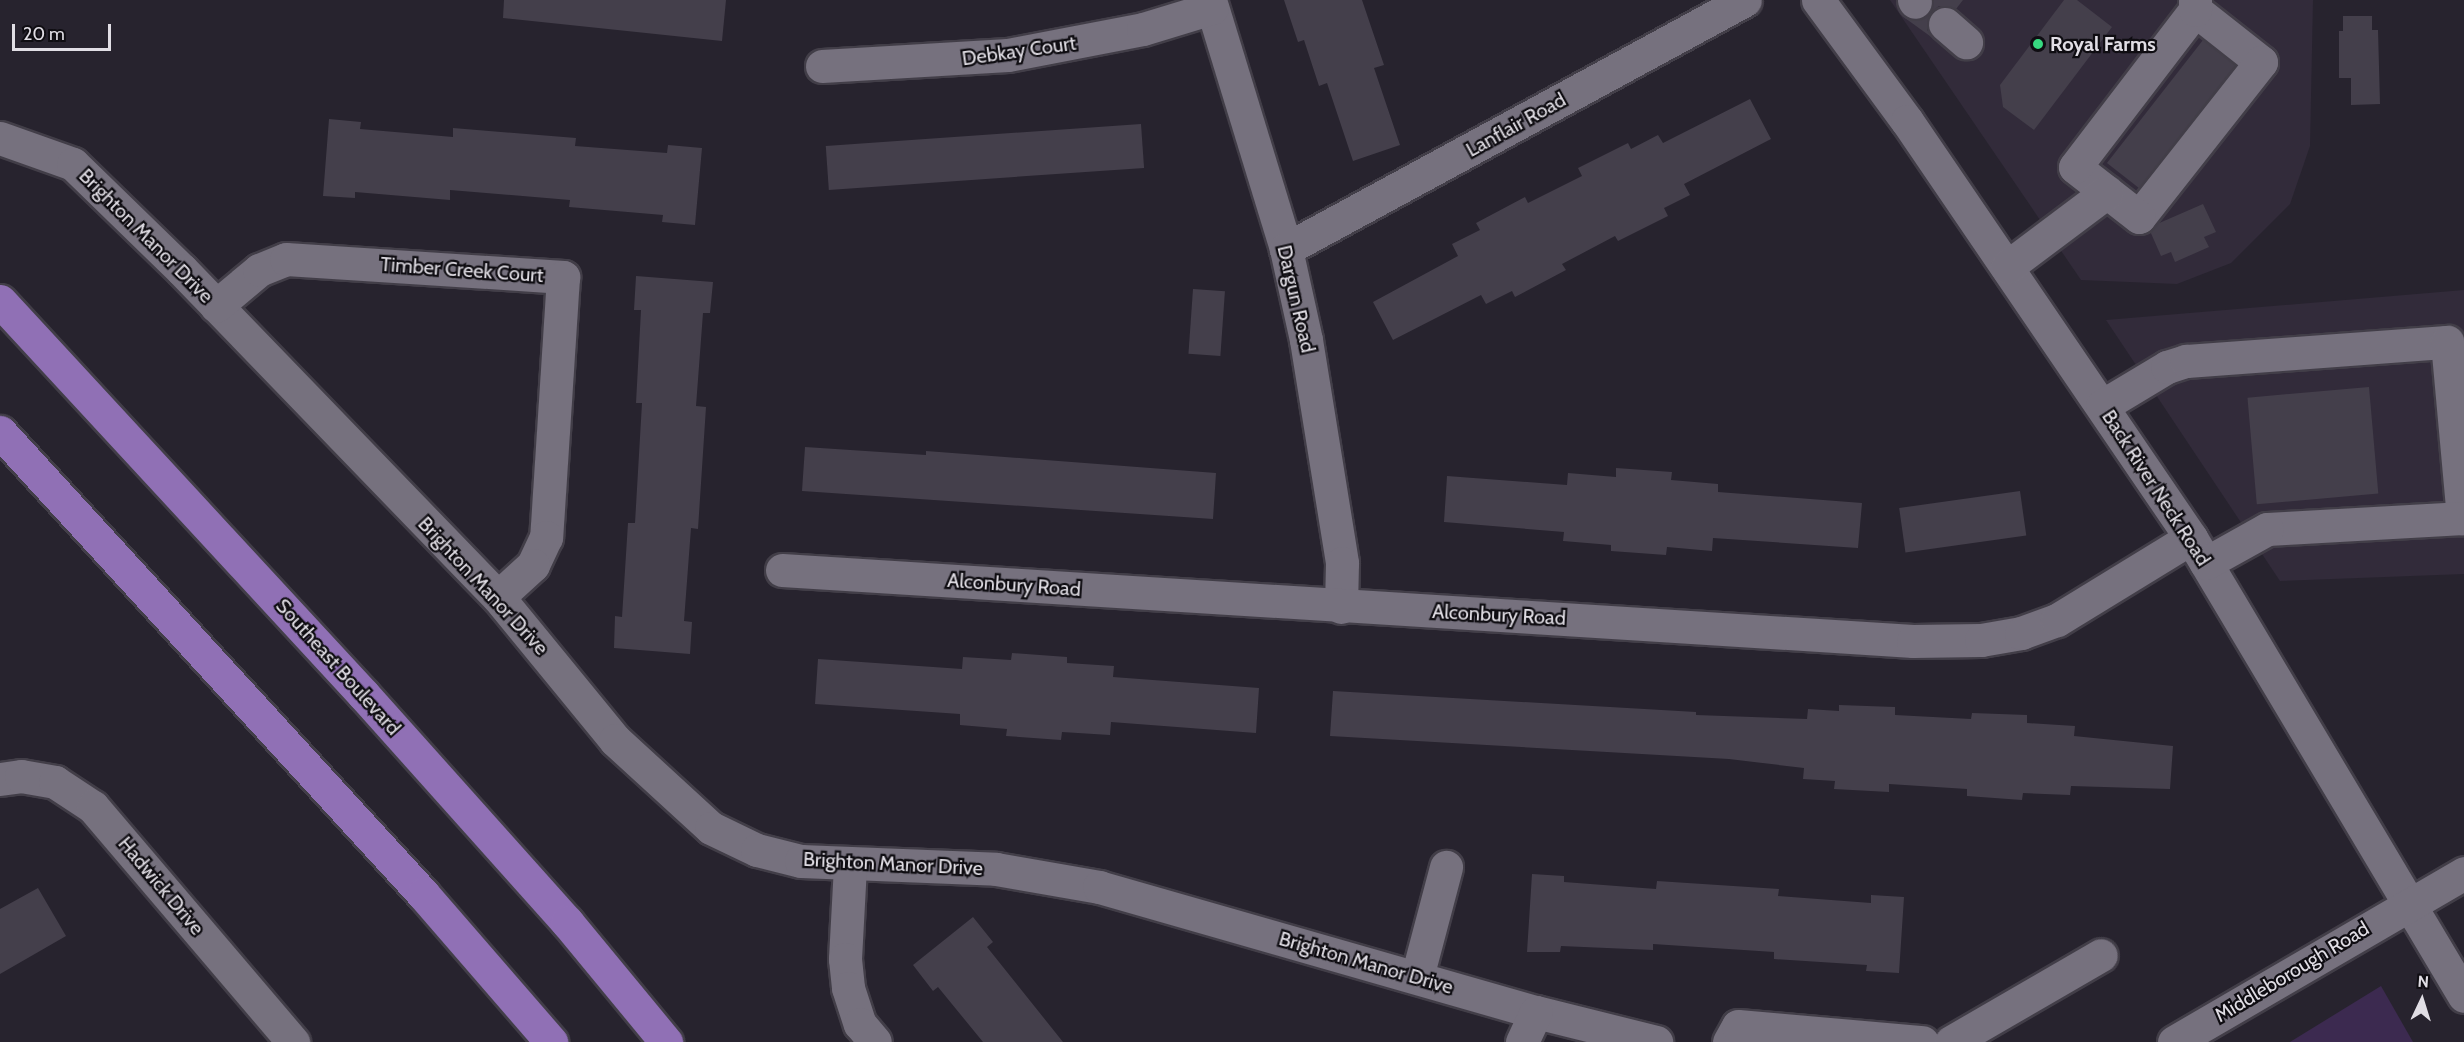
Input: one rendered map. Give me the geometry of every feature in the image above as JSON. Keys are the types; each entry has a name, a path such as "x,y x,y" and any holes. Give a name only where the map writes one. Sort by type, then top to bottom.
{"main road":[{"name":"Southeast Boulevard","path":"0,301 364,695 567,922 666,1042"},
{"path":"0,432 423,894 551,1042"}],"street":[{"name":"Lanflair Road","path":"1286,249 1745,0"},
{"name":"Back River Neck Road","path":"1818,0 1848,37 2007,267 2198,550 2464,996"},
{"name":"Dargun Road","path":"1211,4 1286,249 1324,446 1342,563 1341,607"},
{"name":"Debkay Court","path":"822,66 1008,55 1132,31 1211,4"},
{"path":"2195,5 2261,62 2139,217 2075,167 2195,5"},
{"name":"Brighton Manor Drive","path":"0,138 73,165 216,306 498,597 615,740 711,828 780,857 850,866 996,869 1099,886 1536,1012 1656,1042"},
{"path":"2007,267 2107,192"},
{"name":"Timber Creek Court","path":"216,306 259,270 286,260 563,277 546,537 533,566 498,597"},
{"name":"Alconbury Road","path":"782,570 1341,607 1912,641 1981,640 2021,633 2057,620 2198,550 2268,529 2463,518 2447,342 2186,361 2167,367 2102,406"},
{"name":"Hadwick Drive","path":"0,779 21,776 55,782 93,807 293,1042"},
{"path":"850,866 845,959 848,988 860,1024 875,1042"},
{"path":"1418,977 1446,867"},
{"name":"Middleborough Road","path":"2174,1042 2409,902 2464,873"},
{"path":"1951,1042 2101,955"},
{"path":"1522,1042 1536,1012"},
{"path":"1729,1042 1738,1026 1922,1042"}],"shaded area":[{"path":"1890,0 2313,0 2310,146 2290,204 2231,263 2177,284 2081,280"},
{"path":"2464,290 2464,574 2280,581 2106,320"},
{"path":"2381,986 2413,1042 2290,1042"}],"building":[{"path":"504,0 726,0 722,41 503,18"},
{"path":"1284,0 1362,0 1384,65 1374,68 1400,145 1353,161 1327,83 1319,86 1304,40 1298,42"},
{"path":"1933,0 1963,0 1956,9 1939,6 1931,12"},
{"path":"2064,0 2077,0 2112,27 2034,130 2003,107 2000,85"},
{"path":"1930,13 1927,30 1934,39 1905,18 1923,19"},
{"path":"2343,16 2372,16 2372,30 2378,30 2380,104 2351,105 2351,78 2339,78 2339,31 2343,31"},
{"name":"Royal Farms","path":"2203,40 2235,65 2139,188 2107,163"},
{"path":"1750,99 1771,139 1684,184 1690,195 1664,208 1668,216 1618,241 1615,236 1562,264 1566,270 1515,297 1512,291 1486,304 1481,295 1393,340 1373,302 1458,256 1452,244 1480,230 1476,223 1525,197 1528,203 1582,176 1578,168 1628,143 1631,149 1658,135 1663,143"},
{"path":"329,119 361,122 360,129 453,137 453,128 576,138 575,146 667,153 668,145 702,148 695,225 662,222 663,215 569,207 570,200 450,190 450,200 355,192 355,198 323,196"},
{"path":"1141,124 1144,168 829,190 826,146"},
{"path":"2203,204 2216,232 2204,237 2209,247 2175,262 2171,252 2161,256 2150,231 2157,224"},
{"path":"636,276 713,282 710,313 703,313 696,406 706,407 698,529 691,528 684,621 692,622 690,654 614,648 615,616 622,617 628,523 635,523 642,403 636,403 641,310 634,310"},
{"path":"1193,289 1225,291 1220,356 1188,354"},
{"path":"2369,387 2378,494 2257,504 2247,398"},
{"path":"805,447 926,455 926,451 1216,473 1213,519 802,491"},
{"path":"1616,468 1672,472 1671,480 1718,484 1718,492 1862,503 1858,548 1713,538 1712,551 1667,547 1666,555 1611,551 1611,545 1563,541 1564,532 1444,522 1447,476 1567,485 1568,473 1616,477"},
{"path":"2020,491 2026,536 1905,553 1899,508"},
{"path":"1012,653 1067,657 1067,663 1114,666 1113,677 1259,688 1256,733 1111,722 1110,735 1062,732 1061,740 1006,736 1007,729 960,725 960,714 815,704 818,659 962,669 963,657 1011,660"},
{"path":"1333,691 1696,712 1696,715 1807,719 1808,709 1839,711 1839,705 1895,707 1895,715 1971,719 1972,713 2027,715 2027,723 2075,726 2074,736 2173,746 2170,789 2071,786 2070,795 2023,793 2022,800 1967,796 1967,789 1889,784 1889,792 1834,789 1835,781 1803,779 1804,768 1729,759 1330,736"},
{"path":"1532,874 1564,876 1564,882 1656,889 1657,881 1779,889 1778,896 1871,903 1871,895 1904,897 1899,973 1866,971 1867,965 1774,959 1774,952 1653,944 1653,950 1561,946 1560,952 1527,952"},
{"path":"38,888 66,936 0,974 0,909"},
{"path":"973,917 993,942 987,947 1063,1042 983,1042 938,987 933,991 913,965"}],"place":[{"name":"Royal Farms","path":"2038,44"}]}
